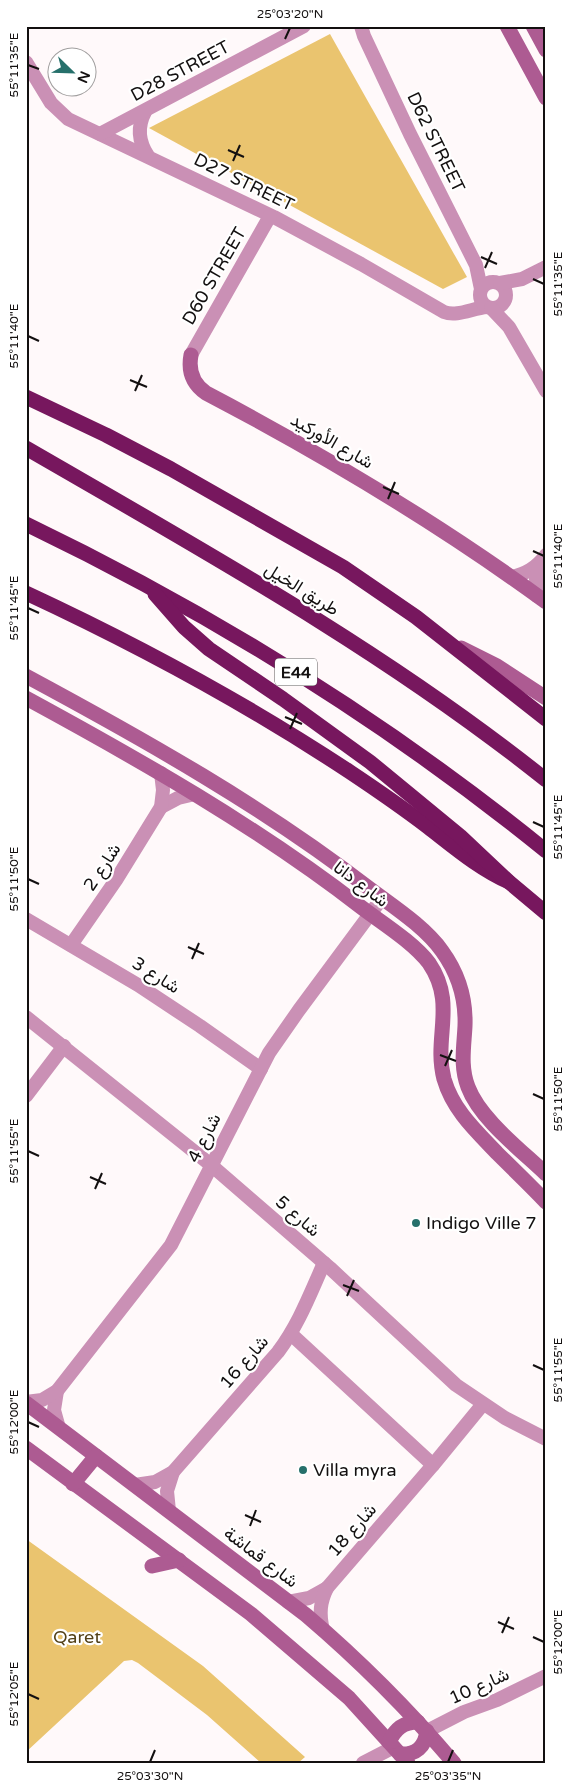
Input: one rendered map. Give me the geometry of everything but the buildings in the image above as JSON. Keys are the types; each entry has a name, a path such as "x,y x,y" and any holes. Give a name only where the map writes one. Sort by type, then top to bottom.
{"highway":[{"path":"26,397 171,469 303,544 381,593 450,643 546,719"},
{"name":"طريق الخيل","path":"26,448 193,544 353,643 448,706 546,780"},
{"name":"E44","path":"26,524 151,588 245,641 345,704 436,766 546,851"},
{"path":"151,588 184,627 209,649 283,699 370,762 460,836 509,882 546,913"},
{"path":"26,593 171,666 285,731 388,798 473,862 509,882"}],"street":[{"name":"D28 STREET","path":"100,134 145,112 304,26"},
{"path":"508,26 546,98"},
{"path":"533,26 546,50"},
{"name":"D62 STREET","path":"360,30 476,265 480,291"},
{"name":"D27 STREET","path":"26,62 46,96 56,109 68,119 270,216 346,256 444,312 452,314 489,307"},
{"path":"145,112 139,134 148,156"},
{"name":"D60 STREET","path":"191,355 270,216"},
{"name":"D62 STREET","path":"476,265 501,290"},
{"path":"501,290 546,267"},
{"path":"464,311 486,283 501,290"},
{"path":"489,307 499,306 501,290"},
{"path":"501,290 510,327 546,391"},
{"path":"480,291 482,302 510,327"},
{"name":"شارع الأوركيد","path":"191,355 190,368 194,380 206,393 332,461 422,517 542,599"},
{"path":"511,577 526,573 543,560"},
{"path":"542,599 536,579 543,560"},
{"path":"450,643 497,666 546,698"},
{"name":"شارع دانا","path":"26,676 122,729 258,810 382,898 432,939 449,961 456,974 464,1000 463,1065 470,1092 486,1116 546,1174"},
{"name":"شارع دانا","path":"26,698 161,773 304,864 423,956 431,967 442,991 444,1012 441,1053 447,1089 458,1111 468,1123 546,1202"},
{"name":"شارع 2","path":"71,945 116,880 161,806 163,790 161,773"},
{"path":"161,806 178,798 196,794"},
{"name":"شارع 4","path":"26,1402 42,1400 57,1391 171,1245 181,1229 211,1165 261,1069 283,1031 382,898"},
{"name":"شارع 3","path":"26,919 138,985 261,1069"},
{"name":"شارع 5","path":"26,1017 211,1165 324,1263 456,1385 483,1404 546,1439"},
{"path":"26,1096 64,1046"},
{"name":"شارع 16","path":"135,1485 155,1482 173,1472 278,1352 300,1320 324,1263"},
{"path":"291,1334 433,1466"},
{"path":"57,1391 54,1410 59,1428"},
{"name":"شارع قماشة","path":"26,1402 323,1630 394,1695 454,1763"},
{"name":"شارع 18","path":"323,1630 320,1608 327,1588 433,1466 483,1404"},
{"path":"28,1451 251,1614 348,1698 398,1751 408,1754 416,1752 426,1739 422,1727 403,1724 392,1735 398,1751"},
{"path":"73,1484 96,1456"},
{"name":"شارع 16","path":"169,1511 167,1491 173,1472"},
{"path":"152,1566 179,1560"},
{"name":"شارع 18","path":"288,1602 309,1598 327,1588"},
{"name":"شارع 10","path":"422,1727 497,1700 546,1676"},
{"path":"363,1763 398,1751"}],"green space":[{"path":"330,34 467,277 443,289 149,128"},
{"name":"Qaret","path":"26,1539 203,1666 305,1757 298,1763 261,1763 207,1715 132,1660 124,1661 26,1752"}],"place":[{"name":"Indigo Ville 7","path":"416,1223"},
{"name":"Villa myra","path":"303,1470"}]}
